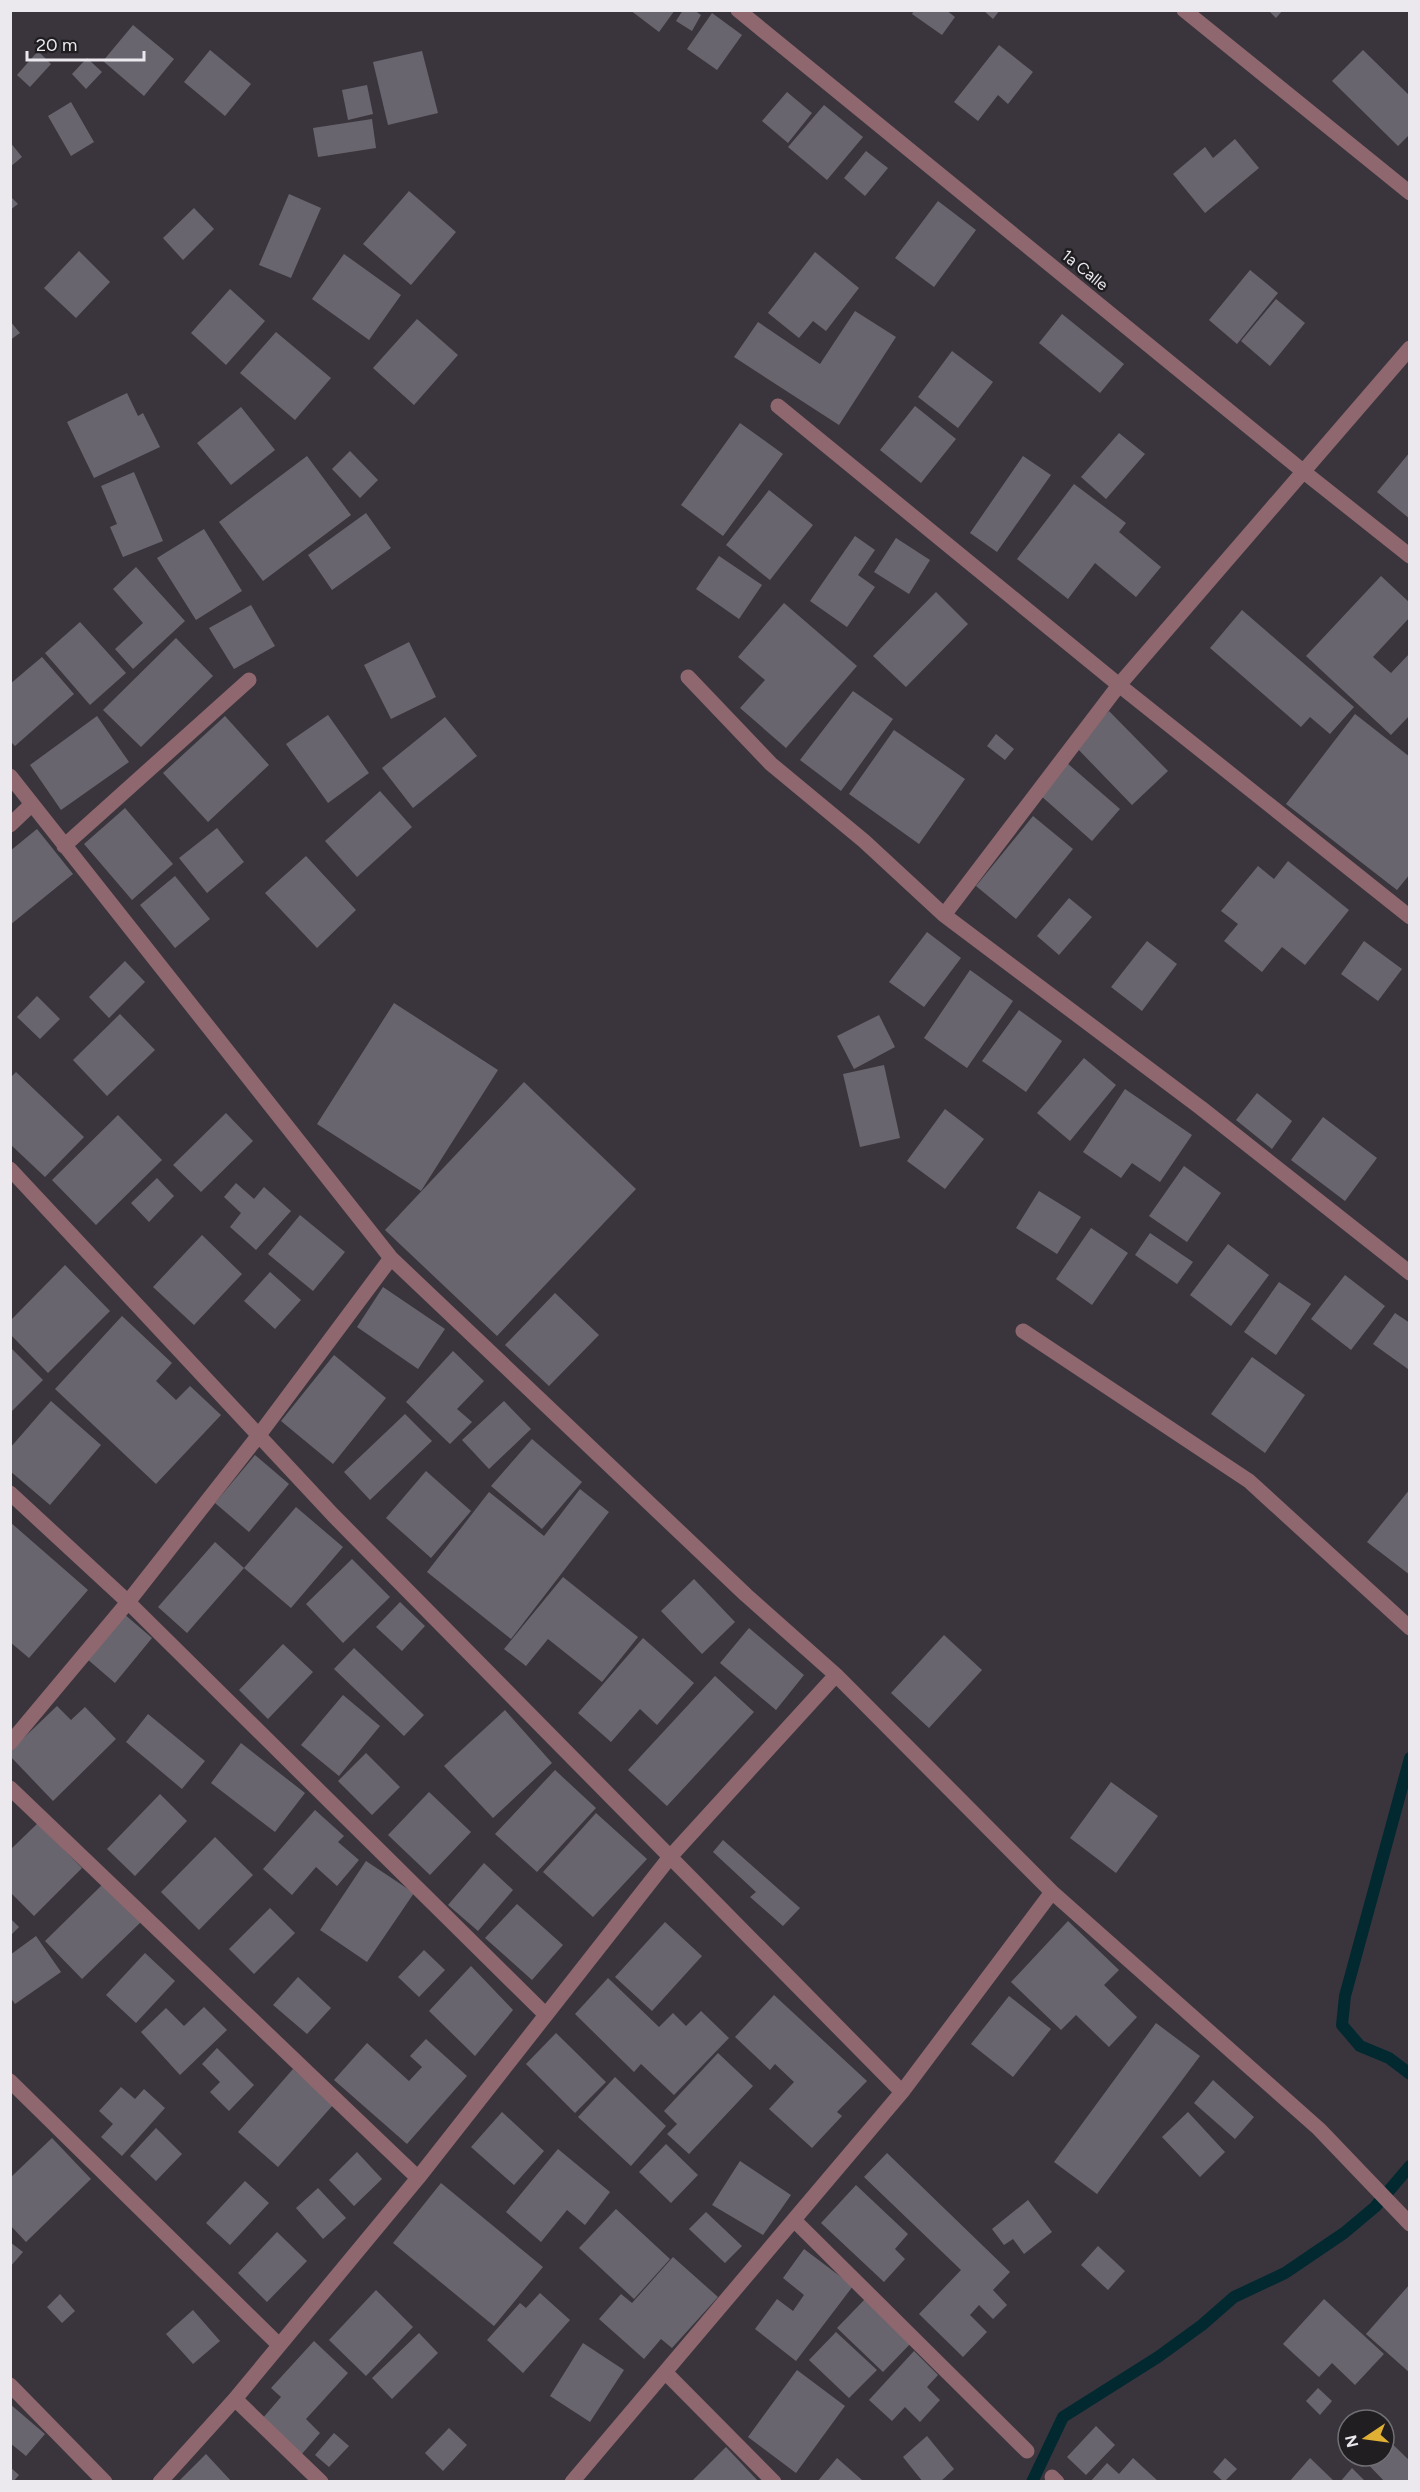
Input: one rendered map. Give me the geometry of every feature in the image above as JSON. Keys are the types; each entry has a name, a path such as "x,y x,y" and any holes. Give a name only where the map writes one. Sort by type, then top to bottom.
{"street":[{"name":"1a Calle","path":"738,10 1410,556"},
{"path":"1184,10 1410,193"},
{"path":"944,915 1119,685 1410,348"},
{"path":"778,406 1119,685 1410,917"},
{"path":"688,677 771,764 864,841 944,915 1201,1108 1410,1273"},
{"path":"64,846 249,680"},
{"path":"10,776 391,1258 738,1587 836,1675 1052,1892 1319,2129 1410,2224"},
{"path":"10,825 32,804"},
{"path":"10,1169 333,1515 902,2092"},
{"path":"10,1743 129,1602 259,1435 391,1258"},
{"path":"1023,1331 1249,1480 1410,1628"},
{"path":"10,1493 129,1602 546,2015"},
{"path":"160,2481 235,2399 278,2344 418,2178 670,1857 836,1675"},
{"path":"10,1788 418,2178"},
{"path":"572,2481 902,2092 1052,1892"},
{"path":"10,2081 278,2344"},
{"path":"794,2220 1027,2451"},
{"path":"665,2372 774,2481"},
{"path":"10,2385 105,2481"},
{"path":"235,2399 321,2481"}],"building":[{"path":"630,10 675,10 659,32"},
{"path":"683,10 694,10 701,15 692,31 676,21"},
{"path":"914,10 946,10 955,17 942,35 912,14"},
{"path":"983,10 1000,10 993,19"},
{"path":"1268,10 1283,10 1276,18"},
{"path":"712,13 742,35 717,70 687,49"},
{"path":"133,25 174,59 144,96 103,61"},
{"path":"999,45 1033,72 1008,104 998,95 978,121 954,102"},
{"path":"210,50 251,84 225,116 184,82"},
{"path":"1363,50 1410,96 1410,134 1398,146 1332,81"},
{"path":"38,51 51,64 30,87 17,75"},
{"path":"422,51 438,113 388,125 373,62"},
{"path":"87,58 102,72 86,89 72,74"},
{"path":"367,85 373,114 348,120 342,90"},
{"path":"787,92 812,113 788,143 762,121"},
{"path":"71,102 94,142 71,156 48,116"},
{"path":"824,105 863,137 827,180 788,147"},
{"path":"372,119 376,148 318,157 313,128"},
{"path":"1235,139 1259,168 1205,213 1173,174 1205,147 1213,158"},
{"path":"10,142 22,157 10,167"},
{"path":"866,151 888,168 865,196 844,178"},
{"path":"409,191 456,232 411,285 363,244"},
{"path":"289,194 321,208 291,278 259,265"},
{"path":"10,196 18,204 10,210"},
{"path":"938,201 976,230 934,287 895,258"},
{"path":"194,208 214,229 183,260 163,238"},
{"path":"79,251 110,282 76,318 44,288"},
{"path":"815,252 859,288 826,331 813,321 799,338 768,313"},
{"path":"344,254 401,295 369,340 312,299"},
{"path":"1250,270 1278,293 1237,344 1209,320"},
{"path":"230,289 265,321 226,365 191,333"},
{"path":"1276,299 1305,323 1270,366 1241,341"},
{"path":"855,311 896,337 839,425 734,357 758,322 820,364"},
{"path":"1062,314 1124,364 1100,393 1039,343"},
{"path":"417,319 458,355 414,405 373,368"},
{"path":"10,321 20,333 10,340"},
{"path":"276,332 331,378 295,420 240,373"},
{"path":"952,351 993,382 958,428 918,397"},
{"path":"127,393 138,416 143,413 160,447 94,478 67,422"},
{"path":"915,406 956,439 921,483 880,450"},
{"path":"241,407 275,450 231,485 197,443"},
{"path":"740,423 783,454 723,536 681,505"},
{"path":"1119,433 1145,454 1106,499 1081,477"},
{"path":"350,451 378,480 360,498 332,469"},
{"path":"1410,452 1410,519 1377,492"},
{"path":"307,456 351,515 263,581 219,522"},
{"path":"1023,456 1051,475 997,552 970,533"},
{"path":"134,472 163,541 123,557 110,527 117,524 101,486"},
{"path":"1074,484 1126,523 1119,532 1161,567 1136,597 1095,563 1068,599 1017,559"},
{"path":"769,490 813,525 770,580 726,545"},
{"path":"366,513 391,548 332,590 308,555"},
{"path":"204,529 242,591 196,620 157,558"},
{"path":"855,536 875,550 858,575 875,587 847,627 810,601"},
{"path":"896,538 930,560 909,594 874,572"},
{"path":"719,556 762,585 739,619 696,589"},
{"path":"136,567 185,621 133,669 115,649 143,623 113,589"},
{"path":"1381,576 1410,603 1410,617 1373,657 1391,673 1410,653 1410,715 1391,735 1306,656"},
{"path":"936,592 968,624 906,687 873,656"},
{"path":"784,603 857,666 786,748 740,708 765,680 738,657"},
{"path":"251,605 275,646 234,669 209,628"},
{"path":"1242,610 1354,707 1330,734 1310,717 1301,727 1210,648"},
{"path":"80,622 126,673 90,705 45,653"},
{"path":"176,638 213,676 141,747 103,710"},
{"path":"409,642 436,697 391,719 364,665"},
{"path":"42,657 74,694 15,746 10,741 10,684"},
{"path":"853,691 893,719 841,791 800,760"},
{"path":"1109,711 1168,771 1132,805 1074,745"},
{"path":"1355,714 1410,757 1410,874 1397,890 1286,804"},
{"path":"328,715 369,773 328,803 286,744"},
{"path":"97,716 129,762 61,810 30,765"},
{"path":"225,716 269,765 208,822 163,773"},
{"path":"445,717 477,756 413,808 382,768"},
{"path":"894,730 965,779 919,844 849,794"},
{"path":"996,734 1014,749 1005,760 987,746"},
{"path":"1067,763 1120,809 1092,841 1040,795"},
{"path":"380,791 412,827 357,877 325,841"},
{"path":"125,808 173,864 132,900 84,844"},
{"path":"1033,816 1073,849 1016,919 976,886"},
{"path":"217,828 244,862 207,893 179,858"},
{"path":"37,829 73,874 10,925 10,851"},
{"path":"306,856 356,910 317,948 265,893"},
{"path":"1288,861 1349,910 1305,965 1282,947 1262,972 1224,941 1238,924 1221,911 1258,866 1274,879"},
{"path":"175,876 210,919 175,948 140,905"},
{"path":"1069,898 1092,917 1059,955 1037,936"},
{"path":"927,932 961,958 924,1007 889,982"},
{"path":"1147,941 1177,964 1142,1011 1111,987"},
{"path":"1364,941 1402,969 1378,1001 1341,974"},
{"path":"125,961 145,982 109,1018 89,997"},
{"path":"970,970 1013,1001 967,1068 924,1038"},
{"path":"37,996 60,1019 40,1039 17,1017"},
{"path":"394,1003 498,1070 421,1191 317,1124"},
{"path":"1019,1010 1062,1041 1026,1092 982,1061"},
{"path":"120,1014 155,1050 107,1096 73,1060"},
{"path":"879,1015 895,1047 854,1069 837,1036"},
{"path":"1084,1058 1116,1085 1070,1141 1037,1113"},
{"path":"884,1065 900,1138 860,1147 843,1074"},
{"path":"16,1072 84,1137 45,1177 10,1144 10,1078"},
{"path":"524,1082 636,1189 497,1336 385,1230"},
{"path":"1125,1089 1192,1135 1160,1182 1132,1163 1121,1178 1083,1152"},
{"path":"1257,1093 1292,1121 1272,1149 1236,1120"},
{"path":"945,1109 984,1139 945,1189 907,1161"},
{"path":"226,1113 253,1141 201,1192 173,1165"},
{"path":"118,1115 162,1160 96,1225 52,1180"},
{"path":"1323,1117 1377,1158 1345,1201 1291,1160"},
{"path":"1184,1166 1221,1193 1187,1242 1149,1216"},
{"path":"157,1178 174,1196 149,1222 131,1203"},
{"path":"236,1183 254,1199 264,1187 291,1211 256,1250 230,1227 241,1213 224,1197"},
{"path":"1039,1191 1081,1217 1057,1254 1016,1228"},
{"path":"300,1215 345,1252 313,1291 268,1254"},
{"path":"1091,1228 1128,1253 1092,1305 1056,1279"},
{"path":"1150,1233 1193,1262 1177,1284 1135,1255"},
{"path":"202,1235 242,1274 194,1325 153,1287"},
{"path":"1228,1244 1269,1275 1231,1326 1190,1295"},
{"path":"65,1265 110,1311 48,1373 10,1334 10,1321"},
{"path":"270,1272 301,1300 275,1329 244,1301"},
{"path":"1345,1275 1385,1306 1351,1350 1311,1319"},
{"path":"1279,1282 1311,1304 1276,1355 1244,1332"},
{"path":"383,1287 445,1329 418,1369 357,1327"},
{"path":"555,1293 599,1335 549,1386 505,1345"},
{"path":"1395,1313 1410,1323 1408,1369 1373,1344"},
{"path":"122,1316 172,1363 156,1381 176,1400 190,1386 221,1415 156,1484 55,1389"},
{"path":"10,1347 43,1380 10,1413"},
{"path":"453,1351 484,1381 457,1409 472,1422 450,1444 406,1402"},
{"path":"334,1355 386,1398 333,1464 281,1421"},
{"path":"1252,1357 1305,1395 1265,1453 1211,1414"},
{"path":"51,1401 101,1445 50,1505 10,1471 10,1448"},
{"path":"504,1401 531,1429 489,1469 462,1440"},
{"path":"405,1414 432,1441 370,1500 344,1472"},
{"path":"532,1439 582,1482 542,1529 491,1486"},
{"path":"255,1455 289,1484 249,1532 215,1503"},
{"path":"426,1471 471,1511 431,1558 386,1518"},
{"path":"580,1489 609,1512 511,1639 427,1572 489,1492 544,1536"},
{"path":"1410,1489 1410,1575 1367,1542"},
{"path":"296,1507 343,1547 291,1608 244,1568"},
{"path":"10,1522 88,1590 29,1658 10,1642"},
{"path":"215,1542 244,1568 187,1633 158,1607"},
{"path":"352,1559 390,1597 343,1643 306,1604"},
{"path":"563,1577 638,1637 602,1682 548,1639 526,1666 504,1649"},
{"path":"694,1579 735,1622 702,1654 661,1611"},
{"path":"400,1602 425,1626 402,1651 376,1627"},
{"path":"123,1613 152,1638 115,1683 86,1658"},
{"path":"749,1628 804,1675 776,1710 720,1663"},
{"path":"944,1635 982,1670 929,1728 891,1693"},
{"path":"643,1638 694,1683 657,1725 640,1709 611,1742 578,1713"},
{"path":"283,1644 313,1672 268,1719 239,1690"},
{"path":"354,1648 424,1715 404,1736 334,1669"},
{"path":"715,1676 754,1712 667,1806 628,1770"},
{"path":"343,1695 380,1726 339,1776 301,1745"},
{"path":"57,1706 71,1720 85,1707 116,1739 53,1801 10,1756 10,1751"},
{"path":"505,1710 552,1763 493,1818 444,1766"},
{"path":"148,1714 205,1761 182,1789 126,1742"},
{"path":"241,1743 305,1793 275,1832 211,1783"},
{"path":"366,1753 400,1787 372,1815 338,1781"},
{"path":"555,1770 596,1808 537,1872 495,1834"},
{"path":"1111,1782 1158,1816 1116,1873 1070,1838"},
{"path":"429,1792 471,1832 430,1875 388,1835"},
{"path":"160,1794 187,1821 135,1876 107,1849"},
{"path":"315,1810 344,1836 338,1842 359,1860 337,1886 316,1867 292,1895 263,1869"},
{"path":"596,1813 647,1859 593,1917 543,1872"},
{"path":"38,1823 82,1868 34,1916 10,1892 10,1850"},
{"path":"215,1837 253,1875 199,1930 161,1892"},
{"path":"723,1840 800,1908 783,1926 750,1897 756,1892 713,1852"},
{"path":"366,1861 414,1893 367,1962 320,1930"},
{"path":"484,1863 513,1890 478,1931 448,1905"},
{"path":"105,1882 143,1920 82,1979 45,1941"},
{"path":"517,1904 563,1945 532,1980 485,1938"},
{"path":"270,1908 295,1933 254,1974 229,1949"},
{"path":"10,1918 19,1927 10,1936"},
{"path":"1068,1921 1119,1970 1104,1985 1137,2017 1109,2047 1076,2015 1061,2030 1011,1982"},
{"path":"665,1922 702,1956 652,2011 615,1977"},
{"path":"36,1936 61,1972 15,2004 10,1997 10,1955"},
{"path":"424,1950 445,1970 419,1997 398,1977"},
{"path":"145,1953 175,1981 136,2023 106,1995"},
{"path":"471,1966 513,2010 475,2056 429,2011"},
{"path":"298,1977 331,2008 307,2034 273,2005"},
{"path":"608,1978 659,2027 673,2013 686,2026 701,2011 729,2038 674,2095 641,2064 634,2072 575,2014"},
{"path":"774,1995 867,2081 837,2112 842,2116 812,2148 769,2109 794,2082 775,2064 770,2070 735,2037"},
{"path":"1009,1996 1051,2029 1013,2077 971,2044"},
{"path":"204,2007 227,2030 180,2075 141,2032 166,2008 184,2026"},
{"path":"1156,2023 1200,2056 1097,2194 1054,2162"},
{"path":"556,2033 606,2082 575,2113 526,2064"},
{"path":"426,2039 467,2076 407,2144 334,2080 367,2043 409,2081 422,2067 410,2056"},
{"path":"217,2048 254,2085 229,2111 210,2092 220,2082 202,2064"},
{"path":"718,2053 753,2086 689,2154 667,2134 677,2124 664,2111"},
{"path":"293,2069 333,2105 278,2167 238,2132"},
{"path":"615,2077 666,2126 631,2166 578,2117"},
{"path":"1213,2080 1254,2117 1235,2139 1194,2103"},
{"path":"121,2087 135,2099 144,2089 165,2108 122,2156 101,2137 113,2124 99,2111"},
{"path":"502,2112 544,2151 514,2185 471,2147"},
{"path":"1188,2112 1225,2152 1200,2177 1162,2137"},
{"path":"156,2128 182,2154 156,2181 130,2156"},
{"path":"52,2138 91,2179 26,2242 10,2225 10,2178"},
{"path":"666,2144 698,2175 671,2203 639,2172"},
{"path":"558,2149 610,2192 585,2225 567,2210 541,2242 506,2212"},
{"path":"357,2152 382,2179 354,2206 329,2180"},
{"path":"887,2153 1010,2272 993,2290 1007,2305 993,2319 979,2305 970,2315 987,2332 963,2357 919,2314 961,2270 864,2177"},
{"path":"740,2161 791,2195 763,2235 712,2205"},
{"path":"245,2181 269,2203 230,2245 206,2223"},
{"path":"441,2183 543,2267 494,2326 393,2243"},
{"path":"856,2185 908,2234 895,2249 905,2259 884,2282 821,2223"},
{"path":"318,2188 346,2218 323,2239 296,2208"},
{"path":"1028,2200 1052,2232 1024,2254 1013,2239 1004,2245 992,2229"},
{"path":"616,2209 670,2259 634,2299 579,2248"},
{"path":"706,2212 742,2246 725,2263 689,2229"},
{"path":"277,2232 307,2261 267,2302 238,2273"},
{"path":"10,2242 23,2252 10,2267"},
{"path":"1098,2246 1125,2271 1108,2290 1081,2265"},
{"path":"804,2249 853,2286 796,2361 755,2329 777,2299 793,2311 804,2295 783,2278"},
{"path":"673,2257 718,2297 672,2348 661,2339 644,2359 599,2319 621,2294 632,2303"},
{"path":"1410,2284 1410,2373 1366,2334"},
{"path":"376,2290 413,2327 366,2376 329,2340"},
{"path":"540,2293 570,2320 523,2373 487,2340 520,2303 526,2308"},
{"path":"60,2294 75,2311 62,2323 47,2307"},
{"path":"866,2298 912,2342 883,2372 837,2328"},
{"path":"1324,2299 1384,2354 1355,2385 1332,2363 1319,2377 1283,2344"},
{"path":"193,2310 220,2341 193,2364 166,2334"},
{"path":"836,2332 877,2370 849,2398 809,2360"},
{"path":"419,2333 438,2353 392,2399 372,2378"},
{"path":"314,2341 348,2373 306,2419 320,2433 301,2455 262,2419 281,2397 271,2388"},
{"path":"583,2343 624,2370 590,2422 550,2396"},
{"path":"914,2351 938,2375 927,2387 940,2400 920,2422 905,2407 892,2421 869,2400"},
{"path":"797,2370 845,2406 796,2473 748,2437"},
{"path":"1318,2388 1332,2401 1320,2415 1306,2401"},
{"path":"10,2404 45,2434 26,2456 10,2443"},
{"path":"1096,2426 1115,2445 1086,2475 1067,2457"},
{"path":"449,2428 467,2445 443,2471 425,2453"},
{"path":"334,2433 349,2446 329,2467 315,2455"},
{"path":"927,2436 954,2469 940,2482 923,2482 903,2457"},
{"path":"726,2447 759,2482 694,2482 693,2480"},
{"path":"1396,2448 1410,2461 1410,2482 1385,2482 1372,2468 1396,2468"},
{"path":"206,2454 232,2482 178,2482"},
{"path":"837,2458 862,2480 860,2482 817,2482"},
{"path":"1133,2458 1159,2482 1090,2482 1107,2463 1119,2474"},
{"path":"1225,2458 1237,2469 1224,2482 1213,2472"},
{"path":"1310,2458 1335,2482 1289,2482"},
{"path":"10,2467 19,2475 13,2482 10,2482"},
{"path":"1352,2468 1366,2482 1340,2482"}],"waterway":[{"path":"1410,1758 1345,1996 1342,2025 1360,2046 1389,2058 1410,2074"},
{"path":"1032,2482 1063,2417 1158,2357 1202,2325 1234,2297 1285,2273 1344,2233 1375,2207 1410,2166"}]}
